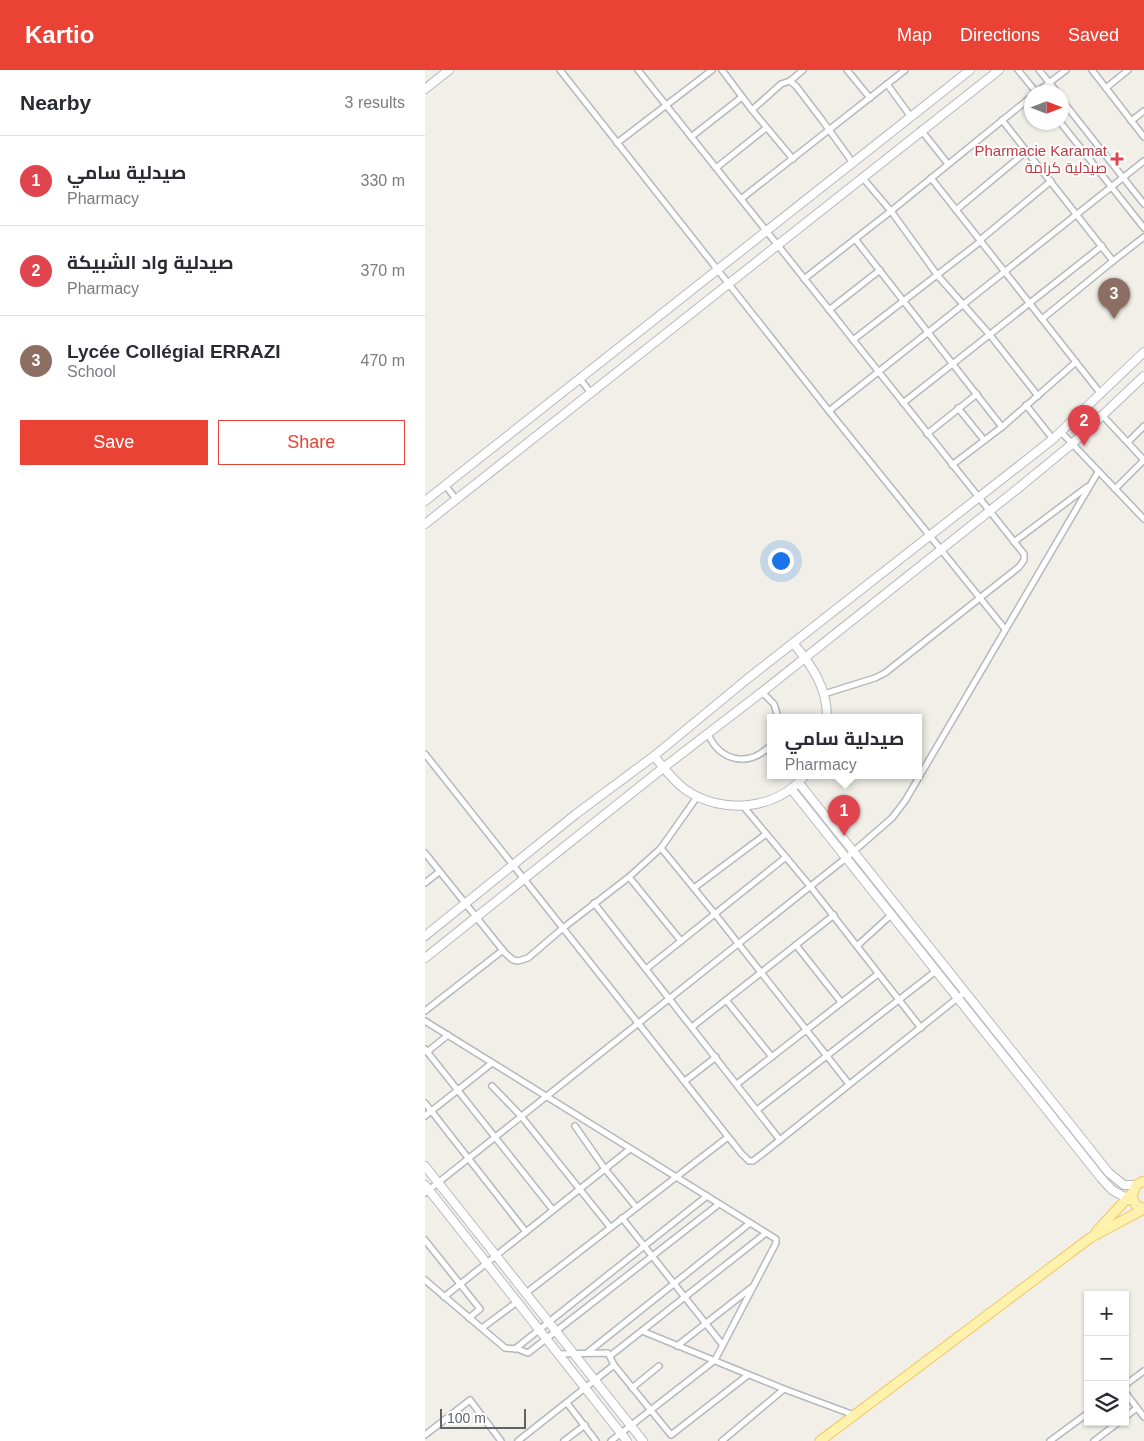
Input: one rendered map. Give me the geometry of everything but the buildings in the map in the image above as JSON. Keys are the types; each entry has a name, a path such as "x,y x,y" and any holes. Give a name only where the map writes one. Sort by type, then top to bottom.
{"main road":[{"path":"1135,1192 1139,1207 1144,1209"},
{"path":"820,1441 1090,1238 1135,1192"},
{"path":"1090,1238 1144,1209"}],"street":[{"path":"425,89 449,70"},
{"path":"560,70 829,411 1005,629"},
{"path":"617,143 712,70"},
{"path":"722,70 751,110 793,159"},
{"path":"751,110 781,84 790,81 803,70"},
{"path":"847,70 870,98"},
{"path":"741,200 905,70"},
{"path":"425,501 970,70"},
{"path":"425,524 999,70"},
{"path":"1018,70 1031,85"},
{"path":"1039,70 1049,83"},
{"path":"1046,85 1066,70"},
{"path":"1092,70 1144,137"},
{"path":"1106,88 1128,70"},
{"path":"641,71 666,106 1023,554 1023,563 879,676 824,694"},
{"path":"790,81 853,163"},
{"path":"887,84 911,117"},
{"path":"691,137 742,97"},
{"path":"804,279 1024,103"},
{"path":"1069,109 1144,204"},
{"path":"1131,121 1144,111"},
{"path":"1002,120 1113,261"},
{"path":"716,168 766,128"},
{"path":"921,130 948,164"},
{"path":"1066,130 1144,228"},
{"path":"956,210 1027,150"},
{"path":"829,411 1144,161"},
{"path":"862,178 891,211 938,276 991,335 1038,396"},
{"path":"931,178 1101,394"},
{"path":"853,340 938,276 1051,181"},
{"path":"1043,319 1144,237"},
{"path":"855,239 1002,426"},
{"path":"903,403 1101,246"},
{"path":"829,310 880,270"},
{"path":"425,936 576,814 654,756 739,686 1053,439 1144,352"},
{"path":"952,465 1002,426 1076,362"},
{"path":"425,958 941,550 1072,444 1144,376"},
{"path":"580,379 591,393"},
{"path":"927,434 977,394"},
{"path":"1026,405 1053,439"},
{"path":"958,408 984,440"},
{"path":"1103,416 1144,460 1115,489"},
{"path":"1128,442 1144,426"},
{"path":"1061,432 1144,519"},
{"path":"922,771 1098,472"},
{"path":"1014,542 1091,484"},
{"path":"445,485 456,499"},
{"path":"794,644 805,657 820,681 827,714"},
{"path":"762,692 774,704 778,714"},
{"path":"708,734 717,749 732,758 749,759 757,756 767,748"},
{"path":"425,754 744,1157 751,1161 781,1140 965,992"},
{"path":"654,756 679,784 697,797 720,804 743,806 766,801 792,790 802,779"},
{"path":"627,1441 487,1263 426,1190 438,1183 846,858 883,827 899,810 917,779"},
{"path":"799,783 1109,1173 1135,1192"},
{"path":"792,790 1101,1178 1112,1190 1135,1192"},
{"path":"425,853 503,950 513,960 524,960 629,877 661,848 697,797"},
{"path":"743,806 834,915 921,1028"},
{"path":"694,888 766,834"},
{"path":"661,848 739,943 849,1084"},
{"path":"646,969 786,857"},
{"path":"425,883 439,872"},
{"path":"629,877 681,941"},
{"path":"594,903 781,1140"},
{"path":"692,1027 834,915"},
{"path":"857,946 891,915"},
{"path":"796,945 841,1002"},
{"path":"425,1011 503,950"},
{"path":"757,1110 936,971"},
{"path":"737,1084 879,974"},
{"path":"726,1000 772,1057"},
{"path":"425,1021 776,1241 715,1360 611,1441"},
{"path":"448,1035 426,1050 553,1210"},
{"path":"685,1081 716,1057"},
{"path":"425,1116 492,1062"},
{"path":"492,1086 521,1116 610,1227"},
{"path":"425,1102 526,1232"},
{"path":"575,1126 636,1207"},
{"path":"526,1293 728,1136"},
{"path":"444,1297 630,1149"},
{"path":"425,1166 643,1441"},
{"path":"515,1349 707,1196"},
{"path":"425,1280 505,1348 529,1353 719,1204"},
{"path":"622,1218 723,1344"},
{"path":"587,1353 750,1223"},
{"path":"610,1356 766,1233"},
{"path":"425,1240 480,1309 469,1318"},
{"path":"677,1346 753,1286"},
{"path":"482,1328 517,1302"},
{"path":"642,1331 854,1416"},
{"path":"558,1354 608,1353 614,1365 669,1434 672,1435 748,1375"},
{"path":"519,1441 614,1365"},
{"path":"632,1388 659,1366"},
{"path":"1129,1382 1143,1373"},
{"path":"721,1441 784,1389"},
{"path":"1129,1397 1144,1417"},
{"path":"425,1435 470,1400 501,1441"},
{"path":"567,1403 596,1441"},
{"path":"1129,1415 1137,1408"},
{"path":"1050,1441 1084,1415"},
{"path":"564,1441 585,1425"},
{"path":"1094,1441 1114,1426"}],"place":[{"name":"Pharmacie Karamat صيدلية كرامة","path":"1117,159"},
{"name":"Lycée Collégial ERRAZI","path":"1114,319"},
{"name":"صيدلية واد الشبيكة","path":"1084,446"},
{"name":"صيدلية سامي","path":"844,836"}]}
